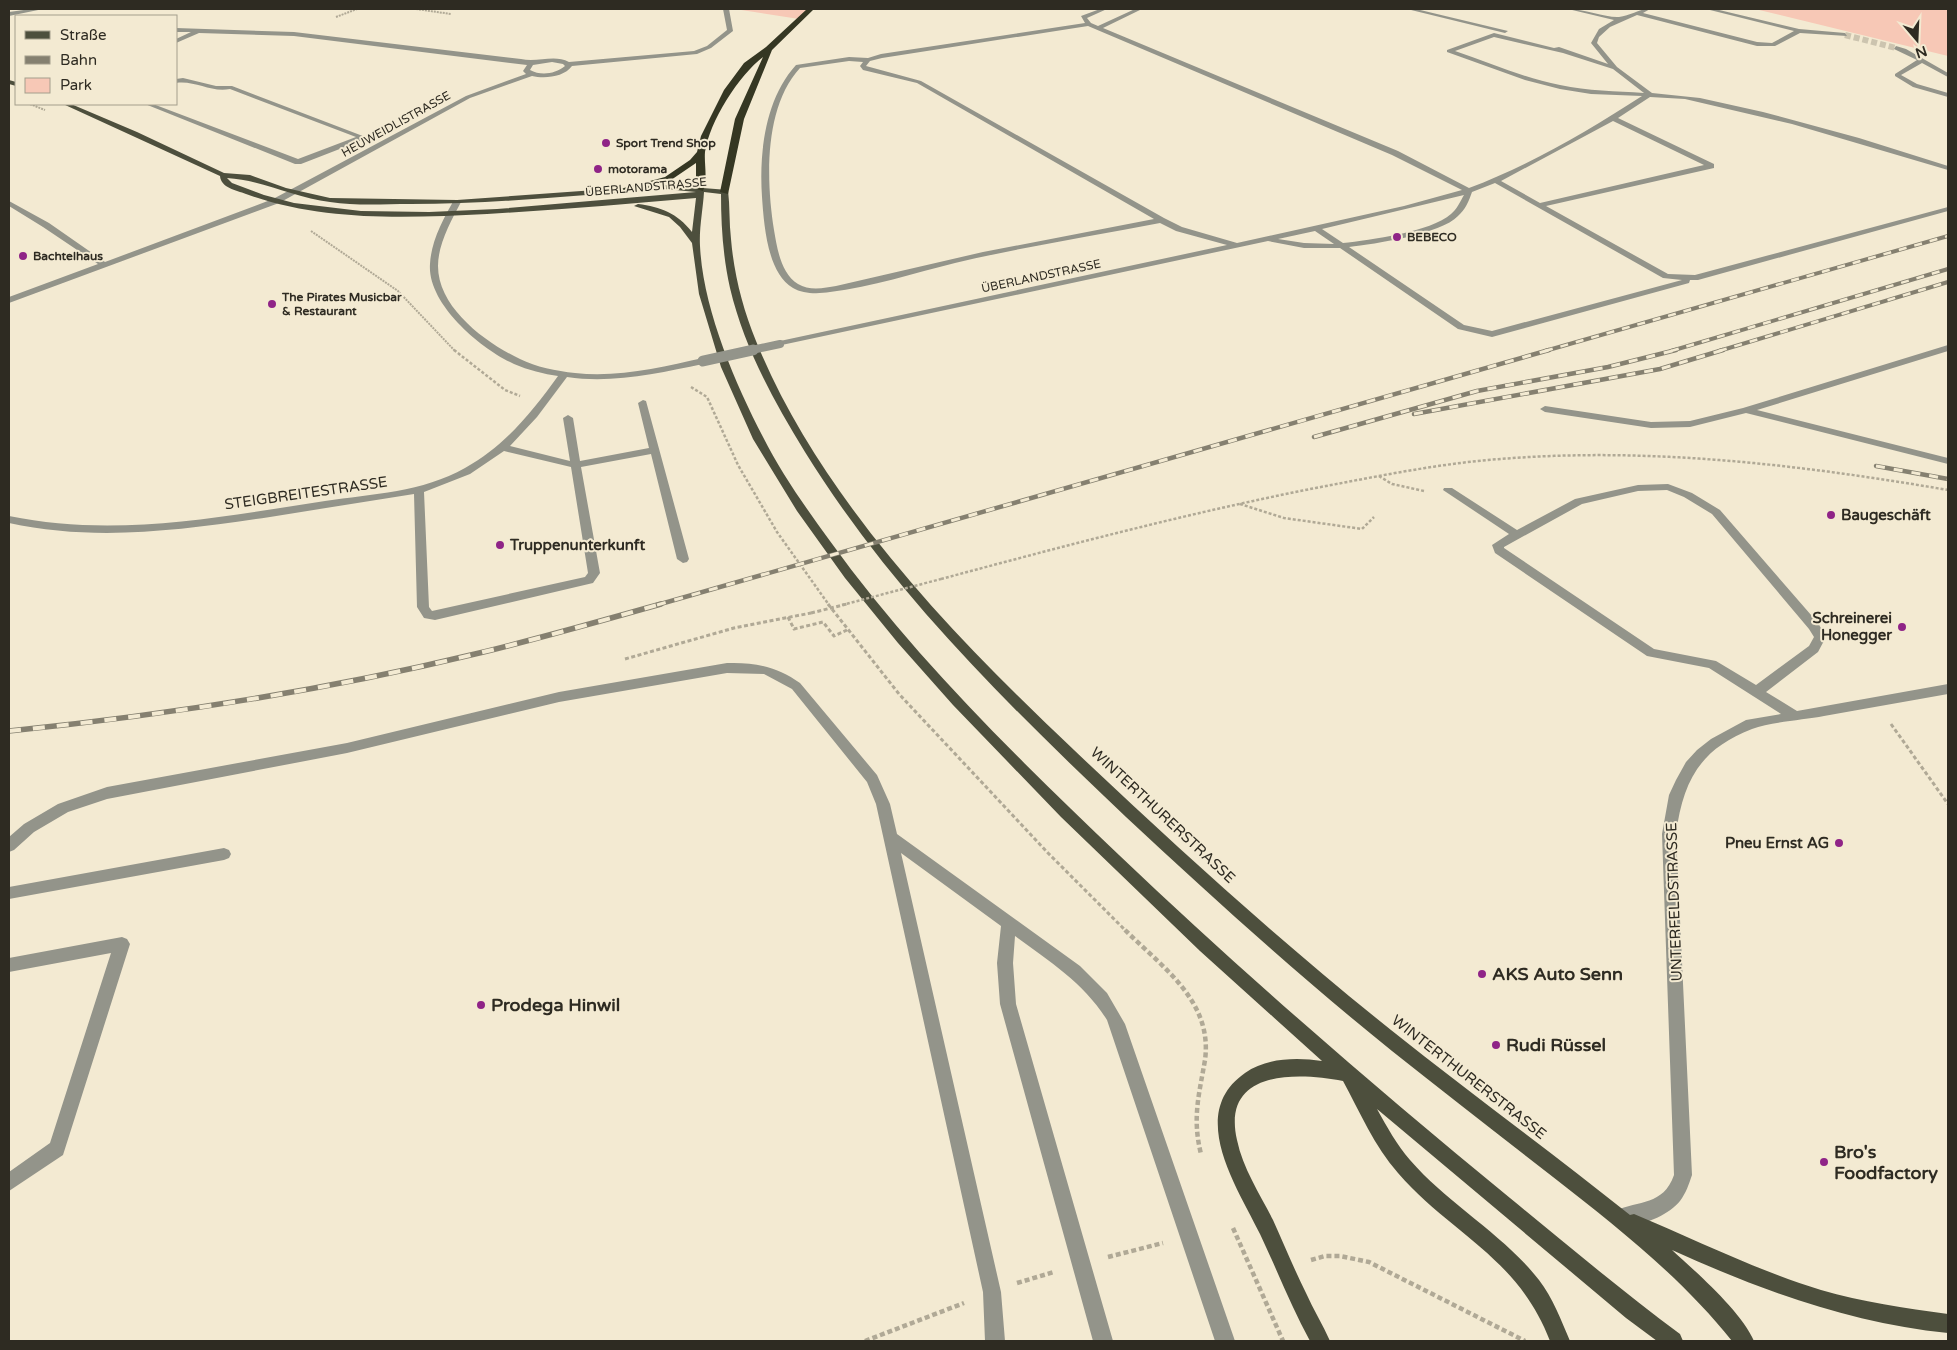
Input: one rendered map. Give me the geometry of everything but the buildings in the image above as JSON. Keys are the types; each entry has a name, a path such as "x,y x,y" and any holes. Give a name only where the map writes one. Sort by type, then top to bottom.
{"highway":[{"path":"700,192 701,152 710,124 728,90 747,65 769,49 810,9"},
{"path":"725,192 737,125 750,92 764,68 769,49"},
{"path":"627,190 680,174 691,166 701,152"}],"main road":[{"name":"ÜBERLANDSTRASSE","path":"68,105 135,132 222,175 250,177 294,193 330,200 360,202 457,202 665,187 700,192"},
{"name":"ÜBERLANDSTRASSE","path":"222,175 224,181 229,185 276,201 339,213 388,215 451,214 608,204 700,192 725,192"},
{"path":"700,192 696,241 704,297 716,339 749,418 795,498 842,565 931,672 1024,771 1125,871 1348,1074 1633,1311 1673,1341"},
{"name":"WINTERTHURERSTRASSE","path":"725,192 727,248 735,290 763,367 783,407 818,466 877,550 1014,700 1112,795 1211,885 1390,1039 1620,1217 1699,1286 1744,1341"},
{"path":"608,204 645,206 669,213 680,220 696,241"},
{"path":"1320,1341 1233,1155 1225,1129 1226,1112 1235,1092 1252,1078 1272,1070 1320,1068 1348,1074 1398,1159 1413,1176 1520,1270 1544,1302 1560,1341"},
{"path":"1620,1217 1694,1251 1823,1299 1884,1314 1948,1324"}],"street":[{"path":"9,14 27,14 40,9"},
{"path":"178,30 294,34 531,64 552,60 568,64 695,52 709,47 730,31 726,9"},
{"path":"1104,9 1084,16 1089,24 1395,153 1469,191 1458,212 1439,225 1369,243 1344,246 1286,244 1268,238"},
{"path":"1097,28 1139,9"},
{"path":"1410,9 1538,38 1564,52"},
{"path":"1571,9 1620,19"},
{"path":"1646,9 1620,19 1599,33 1594,43 1616,68 1650,94"},
{"path":"1709,9 1799,32 1828,32 1845,35"},
{"path":"1638,13 1757,44 1773,45 1799,32"},
{"path":"1089,24 881,56 868,60 849,59 798,66 789,78 780,96 767,148 764,176 771,236 781,270 787,280 796,286 806,289 836,289 959,260 1161,220"},
{"path":"178,40 198,31"},
{"path":"1616,68 1564,52 1494,35 1449,51 1562,88 1594,92 1650,94 1701,100 1838,133 1948,168"},
{"path":"1896,48 1904,50 1948,75"},
{"path":"868,60 863,66 869,71 919,82 1161,220 1179,229 1234,245"},
{"path":"1922,60 1897,75 1904,82 1948,95"},
{"path":"531,64 526,68 531,74"},
{"path":"566,81 558,73 567,69 568,64"},
{"name":"HEUWEIDLISTRASSE","path":"9,300 276,201 294,193 468,97 531,74 558,73"},
{"path":"178,80 184,78 220,90 230,87 363,138 384,143"},
{"name":"ÜBERLANDSTRASSE","path":"564,375 622,376 703,361 1316,228 1469,191 1496,181 1613,118 1650,94"},
{"path":"151,105 298,162 363,138"},
{"path":"1540,205 1711,166 1613,118"},
{"path":"1496,181 1666,276 1695,278"},
{"path":"457,202 440,236 433,262 434,280 448,307 468,328 511,360 528,367 564,375"},
{"path":"9,204 46,225 104,265"},
{"path":"1316,228 1461,327 1492,334 1948,209"},
{"path":"1545,409 1651,425 1690,424 1746,410 1948,348"},
{"name":"STEIGBREITESTRASSE","path":"9,520 71,529 146,530 303,509 419,490 446,482 473,470 505,448 534,416 564,375"},
{"path":"643,403 683,559"},
{"path":"1746,410 1948,461"},
{"path":"419,490 422,607 428,615 435,616 590,580 594,573 568,418"},
{"path":"505,448 576,465 655,450"},
{"path":"1756,692 1814,650 1820,637 1814,626 1724,520 1708,506 1688,495 1668,488 1638,488 1579,502 1498,545 1498,549 1650,652 1708,662 1756,692 1794,715"},
{"path":"1448,490 1516,534"},
{"path":"9,846 30,828 63,808 107,793 362,744 559,697 727,668 751,667 769,670 796,686 872,779 883,804 992,1292 995,1341"},
{"name":"UNTERFELDSTRASSE","path":"1620,1217 1638,1215 1665,1203 1675,1194 1683,1175 1670,834 1674,796 1689,768 1721,738 1751,724 1948,689"},
{"path":"891,838 1083,977 1101,995 1111,1012 1225,1341"},
{"path":"9,893 224,854"},
{"path":"1009,924 1005,964 1008,1004 1102,1341"},
{"path":"9,965 122,944 56,1149 9,1182"}],"path":[{"path":"416,9 450,14"},
{"path":"687,386 698,389 707,397 724,436 756,496 812,583 898,694 982,784 1191,996 1203,1018 1207,1044 1194,1121 1196,1140 1201,1155"},
{"path":"1378,476 1387,482 1440,494 1448,490"},
{"path":"1240,504 1284,518 1362,529 1374,517"},
{"path":"812,613 941,579"},
{"path":"788,617 794,629 823,622 834,636 847,630"},
{"path":"1874,702 1948,804"},
{"path":"1232,1227 1283,1341"},
{"path":"864,1341 1020,1282 1189,1236"},
{"path":"1256,1281 1315,1258 1330,1255 1348,1257 1369,1262 1525,1341"}],"green space":[{"path":"735,9 811,9 799,19"},
{"path":"1755,9 1948,9 1948,56"}],"tunnel":[{"path":"1845,35 1896,48"}],"railway":[{"path":"1545,351 1948,236"},
{"path":"1671,351 1948,269"},
{"path":"1719,351 1948,282"},
{"path":"657,605 1549,350"},
{"path":"1314,437 1477,391 1608,367 1676,350"},
{"path":"1414,414 1660,369 1723,350"},
{"path":"1876,466 1948,479"},
{"path":"9,731 185,709 360,679 499,648 661,604"}],"place":[{"name":"Sport Trend Shop","path":"606,143"},
{"name":"motorama","path":"598,169"},
{"name":"BEBECO","path":"1397,237"},
{"name":"Bachtelhaus","path":"23,256"},
{"name":"The Pirates Musicbar & Restaurant","path":"272,304"},
{"name":"Baugeschäft","path":"1831,515"},
{"name":"Truppenunterkunft","path":"500,545"},
{"name":"Schreinerei Honegger","path":"1902,627"},
{"name":"Pneu Ernst AG","path":"1839,843"},
{"name":"AKS Auto Senn","path":"1482,974"},
{"name":"Prodega Hinwil","path":"481,1005"},
{"name":"Rudi Rüssel","path":"1496,1045"},
{"name":"Bro's Foodfactory","path":"1824,1162"}]}
